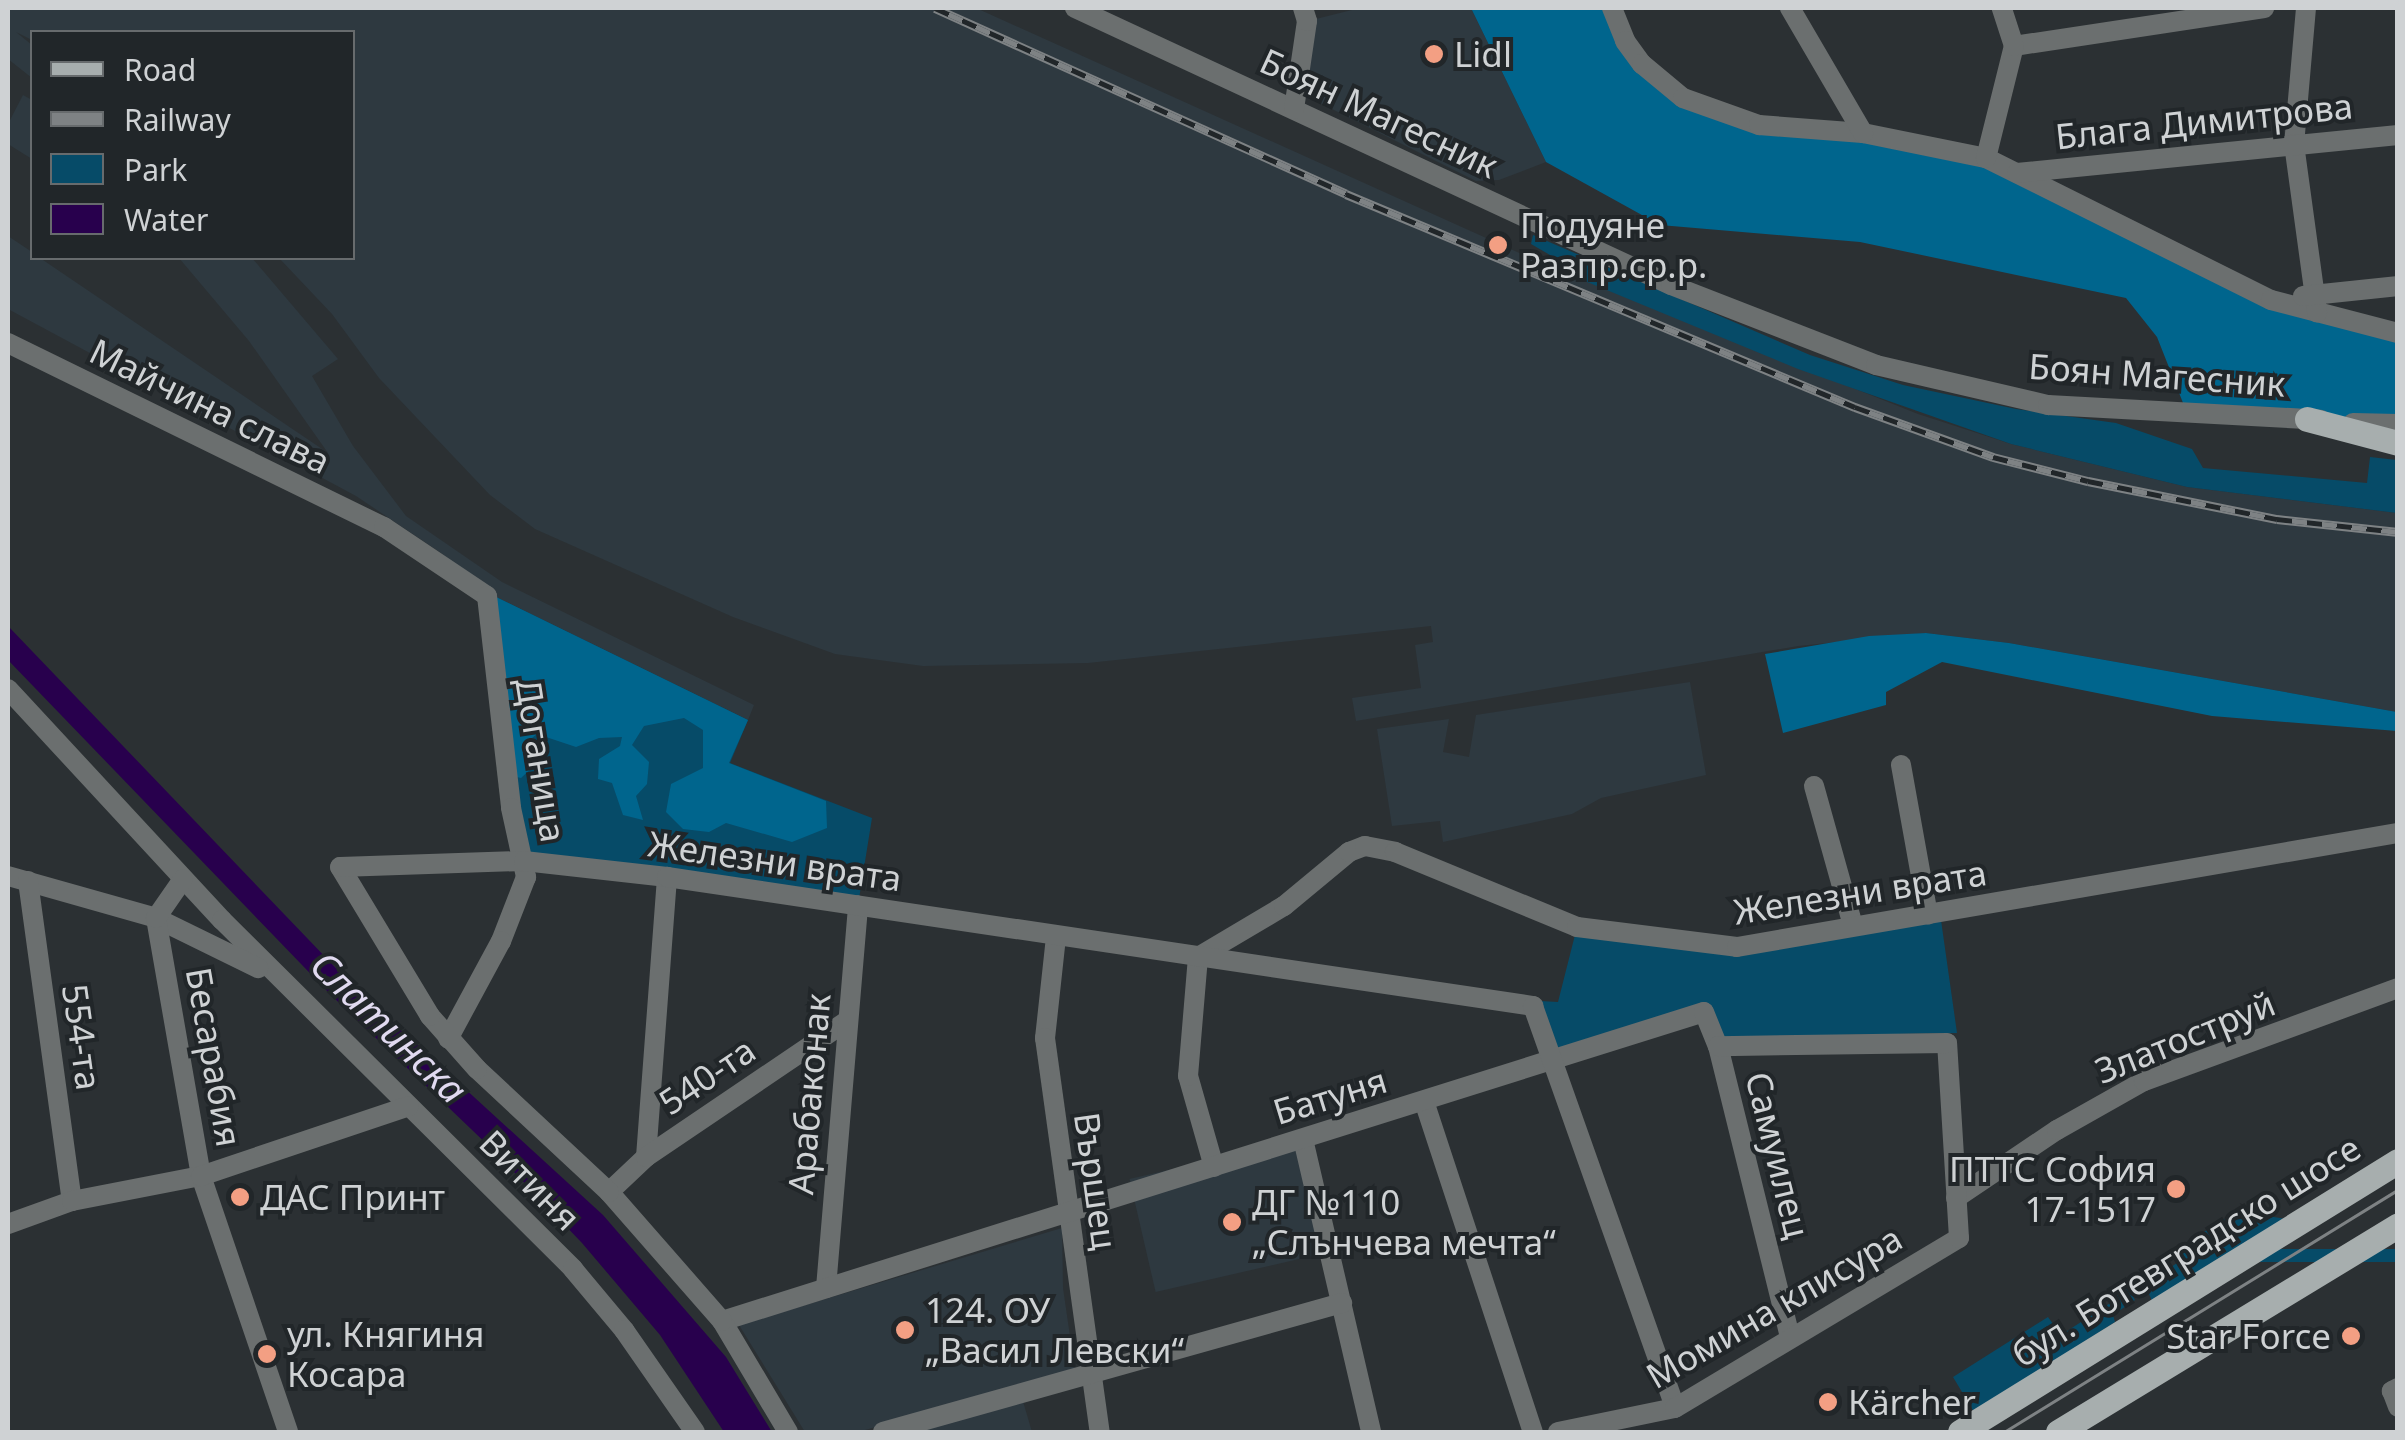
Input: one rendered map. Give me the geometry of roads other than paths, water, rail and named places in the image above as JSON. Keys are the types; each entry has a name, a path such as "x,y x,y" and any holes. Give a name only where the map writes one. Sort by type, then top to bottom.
{"main road":[{"path":"2307,419 2398,442"},
{"name":"бул. Ботевградско шосе","path":"1960,1432 2398,1162"},
{"path":"2058,1432 2398,1225"}],"street":[{"name":"Боян Магесник","path":"1075,8 1671,285 1876,364 2048,405 2398,426"},
{"path":"1294,109 1307,21 1304,8"},
{"path":"1612,8 1626,41 1642,64 1683,98 1759,125 1863,133 1986,158 2271,300 2316,303 2398,286"},
{"path":"1790,8 1863,133"},
{"path":"1986,158 2014,46 2002,8"},
{"path":"2014,46 2163,15 2264,8"},
{"path":"2306,8 2294,144 2316,303"},
{"name":"Блага Димитрова","path":"2018,172 2398,135"},
{"path":"2316,303 2398,333"},
{"name":"Майчина слава","path":"8,343 384,527"},
{"name":"Доганица","path":"384,527 487,596 511,808 524,861 525,890 448,1039"},
{"name":"Витиня","path":"8,689 282,981 573,1269 624,1330 695,1432"},
{"path":"1901,764 1928,915"},
{"path":"1814,786 1852,926"},
{"name":"Железни врата","path":"1198,957 1284,906 1350,852 1365,846 1395,852 1578,927 1737,947 2398,834"},
{"name":"Железни врата","path":"340,867 524,861 667,877 1533,1006 1554,1060"},
{"name":"Витиня","path":"340,867 414,992 448,1039 609,1192 722,1321 788,1432"},
{"path":"646,1158 667,877"},
{"path":"18,878 156,918 282,981"},
{"name":"554-та","path":"18,878 72,1202"},
{"path":"156,918 183,879"},
{"name":"Арабаконак","path":"826,1288 858,905"},
{"name":"Бесарабия","path":"156,918 202,1176 288,1432"},
{"name":"Вършец","path":"1056,937 1045,1038 1100,1432"},
{"path":"1198,957 1188,1076 1214,1167"},
{"name":"Златоструй","path":"1956,1198 2057,1130 2144,1081 2398,988"},
{"name":"Батуня","path":"722,1321 1704,1012 1718,1046"},
{"name":"540-та","path":"609,1192 646,1158 847,1021"},
{"path":"1718,1046 1947,1042 1956,1198"},
{"name":"Самуилец","path":"1718,1046 1790,1337"},
{"path":"1554,1060 1675,1408"},
{"path":"1424,1101 1533,1432"},
{"path":"8,1224 72,1202 202,1176 409,1106"},
{"path":"1303,1138 1370,1432"},
{"name":"Момина клисура","path":"1558,1432 1675,1408 1959,1238 1956,1198"},
{"path":"883,1432 1342,1303"}],"water":[{"name":"Слатинска","path":"8,626 355,988 603,1215 726,1357 772,1432 724,1432 660,1335 582,1243 494,1151 331,995 8,660"}],"tram line":[{"path":"2004,1432 2398,1190"}],"railway":[{"path":"935,8 1346,194 1855,407 1993,457 2088,481 2277,519 2398,532"}],"place":[{"name":"Lidl","path":"1434,54"},
{"name":"Подуяне Разпр.ср.р.","path":"1498,245"},
{"name":"ПТТС София 17-1517","path":"2176,1189"},
{"name":"ДАС Принт","path":"240,1197"},
{"name":"ДГ №110 „Слънчева мечта“","path":"1232,1222"},
{"name":"124. ОУ „Васил Левски“","path":"905,1330"},
{"name":"Star Force","path":"2351,1336"},
{"name":"ул. Княгиня Косара","path":"267,1354"},
{"name":"Кärcher","path":"1828,1402"}]}
